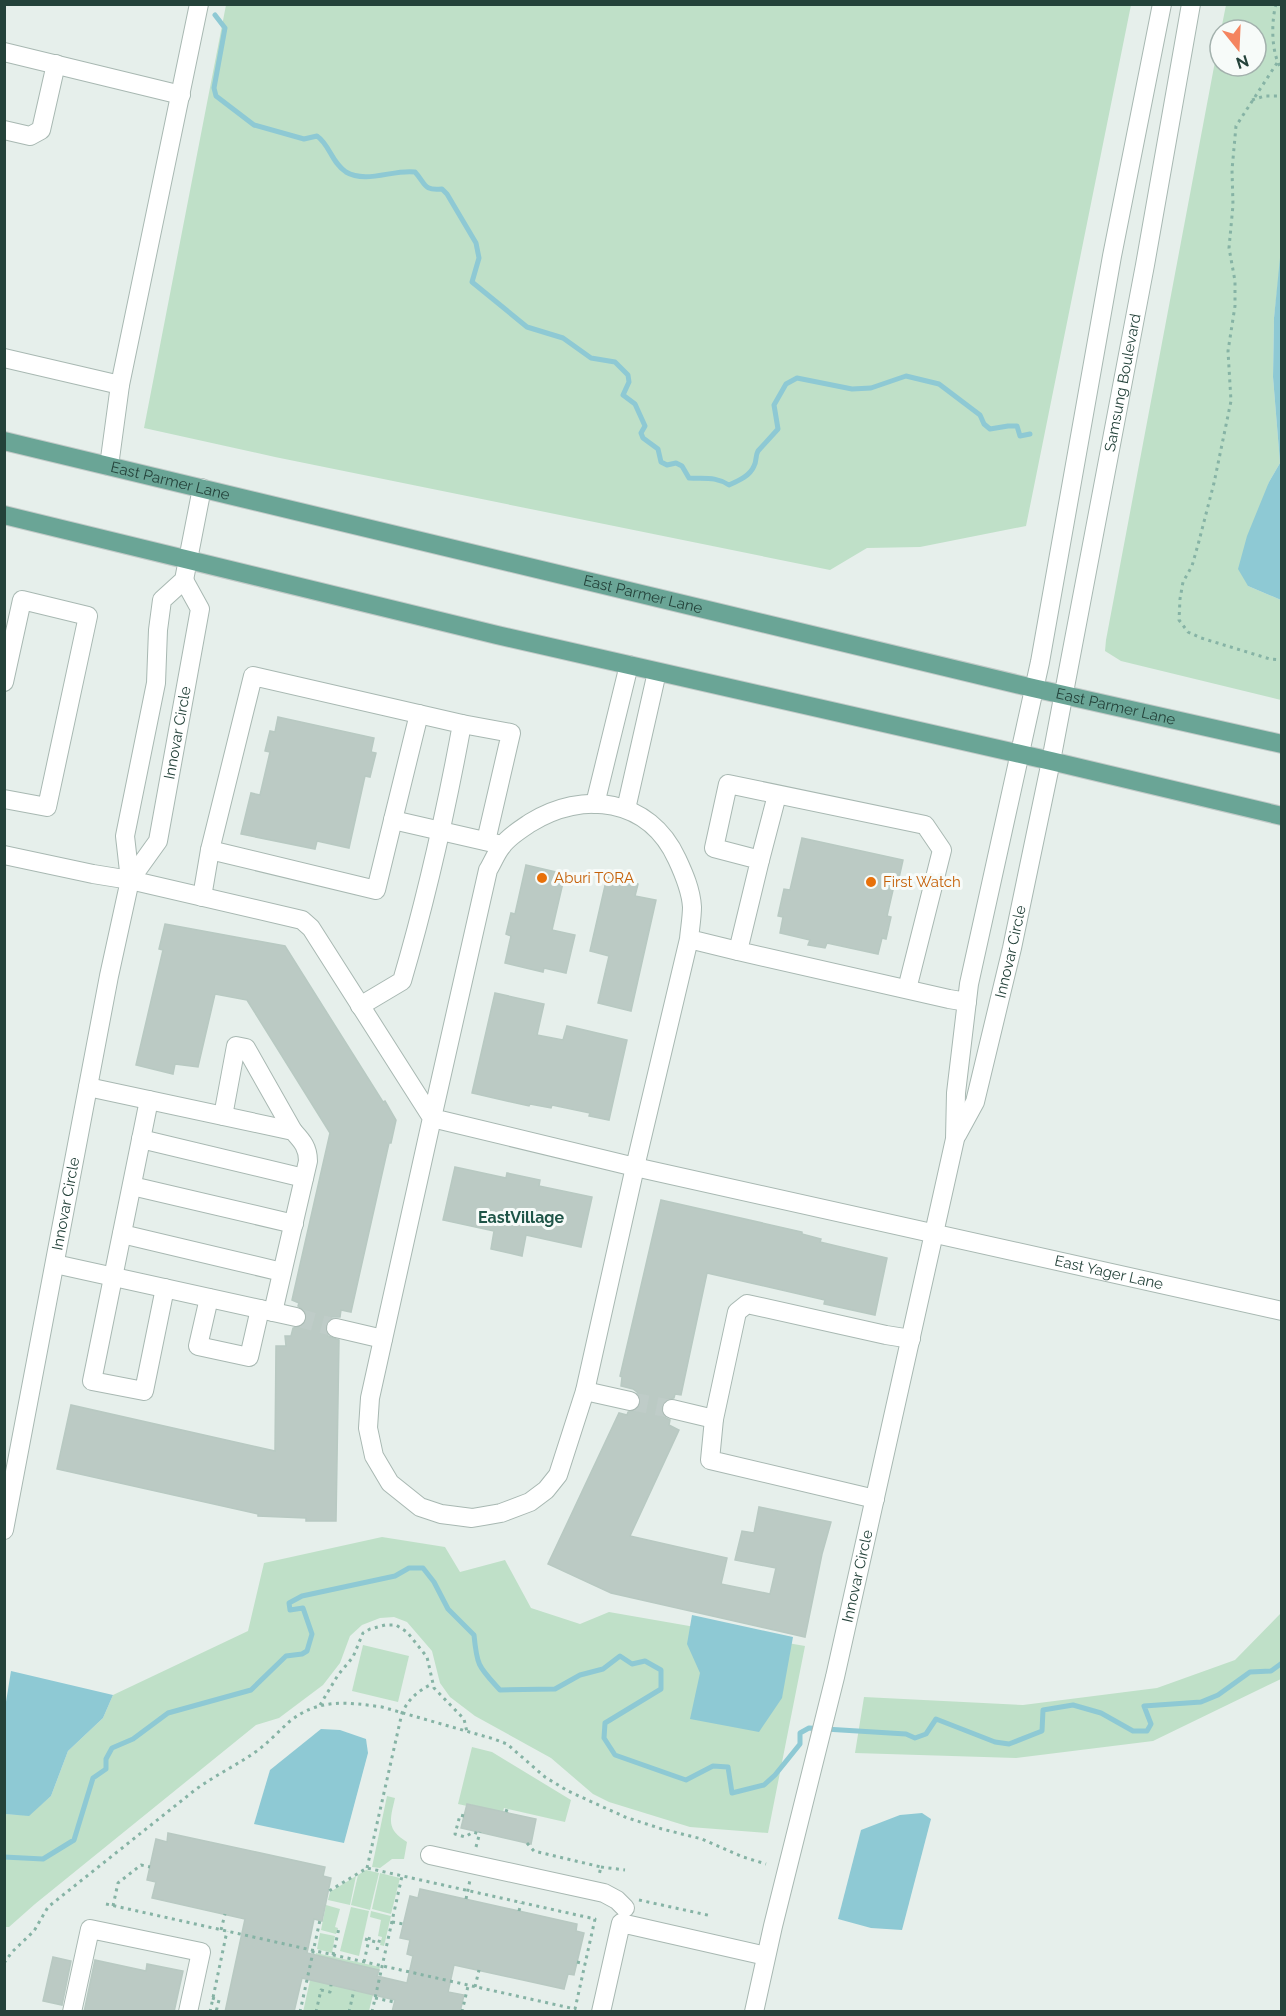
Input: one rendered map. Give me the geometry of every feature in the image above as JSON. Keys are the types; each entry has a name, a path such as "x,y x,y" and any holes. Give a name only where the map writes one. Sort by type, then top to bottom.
{"main road":[{"name":"East Parmer Lane","path":"4,441 1033,688 1281,744"},
{"path":"4,515 497,635 1051,761 1281,816"}],"street":[{"path":"109,466 120,385 199,4"},
{"path":"1020,754 1040,662 1112,256 1162,4"},
{"name":"Samsung Boulevard","path":"1051,761 1145,265 1191,4"},
{"path":"4,52 181,95"},
{"path":"4,130 30,136 41,130 56,64"},
{"path":"4,358 120,385"},
{"path":"184,580 202,488"},
{"name":"Innovar Circle","path":"4,1530 88,1087 130,880 125,836 156,683 158,630 162,600 184,580 200,609 158,841 130,880"},
{"path":"4,682 22,600 88,616 47,807 4,799"},
{"path":"595,804 629,665"},
{"path":"626,809 657,672"},
{"path":"202,897 210,850 253,676 510,733 494,843 370,1398 368,1428 374,1456 390,1483 420,1507 441,1514 472,1518 501,1513 530,1502 546,1490 558,1475 585,1391 689,939 692,906 687,880 674,852 657,828 626,809 586,803 566,806 548,812 494,843 393,820"},
{"path":"210,850 376,890 419,714"},
{"path":"360,1006 402,981 442,831 462,724"},
{"name":"Innovar Circle","path":"754,2012 835,1677 955,1139 956,1093 966,1002 1020,754"},
{"name":"Innovar Circle","path":"955,1139 975,1102 1012,948 1051,761"},
{"path":"760,860 714,848 728,784 925,825 942,850 907,989"},
{"path":"738,951 777,795"},
{"path":"4,855 130,880 302,920 311,928 432,1118"},
{"path":"689,939 966,1002"},
{"path":"209,1298 198,1346 249,1358 282,1272 308,1152 304,1142 293,1131 246,1048 236,1046 223,1116"},
{"path":"88,1087 293,1131"},
{"path":"149,1100 92,1381 144,1391 165,1288"},
{"name":"East Yager Lane","path":"432,1118 635,1167 935,1232 1281,1311"},
{"path":"141,1139 304,1178"},
{"path":"132,1186 294,1224"},
{"path":"122,1234 282,1272"},
{"path":"55,1264 296,1317"},
{"path":"875,1499 710,1460 714,1419 737,1312 747,1304 911,1340"},
{"path":"336,1328 383,1339"},
{"path":"585,1391 630,1401"},
{"path":"672,1409 714,1419"},
{"path":"430,1855 604,1893 617,1900 625,1908 766,1956"},
{"path":"601,2012 625,1908"},
{"path":"72,2012 90,1929 201,1952 188,2012"}],"path":[{"path":"1276,4 1274,34 1277,63 1281,70"},
{"path":"1277,63 1250,101 1236,126 1229,248 1235,281 1235,306 1228,351 1231,401 1199,541 1192,566 1183,582 1179,620 1188,632 1202,638 1270,659 1281,660"},
{"path":"1250,101 1265,96 1281,96"},
{"path":"320,1705 338,1675 353,1657 363,1633 385,1625 396,1625 407,1632 428,1657 434,1688 464,1719 467,1732"},
{"path":"367,1868 402,1713 413,1696 433,1683"},
{"path":"4,1963 34,1931 48,1907 202,1785 254,1753 304,1710 320,1705 363,1704 494,1739 507,1744 545,1777 568,1791 626,1817 693,1836 766,1864"},
{"path":"464,1816 460,1815 455,1834 465,1837 473,1832 479,1834"},
{"path":"113,1906 118,1883 141,1865 150,1867"},
{"path":"601,1867 625,1870"},
{"path":"106,1904 333,1955 347,1961 364,1962 575,2009 596,1919 367,1868 329,1891"},
{"path":"372,2012 402,1876"},
{"path":"466,1899 468,1891"},
{"path":"519,1911 521,1903"},
{"path":"222,1930 225,1914"},
{"path":"300,2012 320,1920"},
{"path":"392,1922 403,1924"},
{"path":"333,1955 340,1934 339,1928"},
{"path":"210,2012 227,1931"},
{"path":"364,1962 367,1940 370,1935"},
{"path":"367,1940 379,1940 377,1950"},
{"path":"577,1962 585,1964"},
{"path":"475,1987 478,1970"},
{"path":"301,1980 306,1982"},
{"path":"316,2012 321,1990 330,1992 331,1985"},
{"path":"462,2012 468,1986"},
{"path":"349,2012 354,1990"},
{"path":"212,1998 219,2000 216,2012"},
{"path":"375,1998 394,2002"},
{"path":"297,2001 302,2002"}],"green space":[{"path":"226,5 1131,5 1026,526 920,547 867,548 830,570 275,457 144,428"},
{"path":"1226,5 1281,5 1282,248 1274,318 1273,377 1280,463 1269,482 1248,586 1281,600 1281,700 1121,661 1105,651 1212,78 1268,78 1268,18 1223,18"},
{"path":"382,1537 445,1547 460,1572 505,1560 531,1608 580,1624 609,1612 805,1646 768,1833 690,1827 609,1802 593,1794 551,1758 475,1716 450,1697 440,1683 432,1651 407,1622 394,1617 380,1618 362,1625 350,1636 340,1663 323,1685 279,1718 256,1725 9,1927 4,1927 4,1814 29,1815 51,1796 68,1751 103,1718 113,1695 248,1631 264,1563"},
{"path":"1281,1613 1281,1679 1153,1741 1016,1758 855,1753 864,1697 1023,1705 1157,1688 1235,1660"},
{"path":"363,1645 409,1656 398,1702 352,1691"},
{"path":"472,1747 492,1752 571,1800 565,1822 504,1808 503,1812 458,1804"},
{"path":"387,1796 395,1798 391,1818 393,1828 407,1842 404,1859 392,1859 380,1868 372,1867"},
{"path":"366,1870 379,1873 370,1910 351,1905 358,1875"},
{"path":"380,1873 400,1878 391,1914 372,1909"},
{"path":"356,1876 350,1905 328,1900 330,1892"},
{"path":"326,1905 340,1909 335,1927 338,1928 336,1934 321,1930"},
{"path":"351,1907 369,1911 359,1956 340,1951"},
{"path":"371,1911 391,1916 384,1946 380,1945 382,1937 378,1936 381,1920 370,1917"},
{"path":"320,1933 335,1936 332,1953 317,1949"},
{"path":"316,1953 380,1967 369,2011 303,2012"}],"water":[{"path":"1281,248 1281,600 1248,586 1238,569 1247,536 1269,482 1280,463 1273,377 1274,318"},
{"path":"692,1615 793,1637 782,1698 759,1732 690,1719 700,1673 687,1644"},
{"path":"11,1671 113,1695 103,1718 68,1751 51,1796 29,1816 5,1814 5,1708"},
{"path":"321,1729 340,1730 366,1739 368,1753 344,1843 254,1824 270,1770"},
{"path":"922,1813 931,1819 902,1930 871,1928 838,1919 861,1830 900,1815"}],"building":[{"path":"278,717 374,738 371,752 376,753 370,777 365,776 349,848 317,841 315,849 241,834 251,793 260,795 270,752 265,751 270,731 275,732"},
{"path":"802,838 903,860 899,878 896,877 887,916 891,917 886,939 882,938 878,954 827,943 825,948 808,945 810,940 780,933 783,917 778,916 784,889 790,890"},
{"path":"526,865 565,874 552,930 575,935 566,973 544,968 543,972 505,963 511,936 506,934 511,913 515,914"},
{"path":"607,877 638,884 635,896 656,900 631,1011 598,1003 609,956 590,951"},
{"path":"165,924 285,946 396,1120 351,1312 341,1310 340,1317 332,1317 325,1326 328,1336 339,1340 336,1521 306,1521 306,1518 258,1516 258,1514 57,1469 71,1405 275,1451 276,1346 286,1346 285,1336 291,1336 293,1328 304,1325 307,1319 306,1313 298,1306 299,1303 292,1300 330,1133 247,1000 215,994 198,1067 175,1064 173,1074 136,1065 163,950 159,949"},
{"path":"495,993 544,1004 537,1035 563,1040 567,1026 627,1040 609,1120 589,1116 590,1113 552,1105 551,1108 530,1104 529,1106 472,1093"},
{"path":"455,1167 506,1178 507,1173 540,1180 539,1186 592,1197 581,1247 526,1235 522,1256 491,1249 494,1231 443,1220"},
{"path":"661,1200 802,1232 802,1234 821,1239 820,1242 887,1258 875,1315 824,1304 825,1300 707,1273 681,1395 675,1394 674,1398 664,1401 661,1407 664,1417 670,1420 669,1425 679,1430 630,1536 727,1558 721,1584 770,1594 776,1568 735,1560 742,1531 754,1533 759,1507 831,1522 805,1637 611,1593 548,1564 619,1413 627,1415 628,1412 638,1409 641,1404 637,1392 621,1386 622,1377 620,1376"},
{"path":"467,1804 536,1819 531,1844 461,1828"},
{"path":"168,1833 325,1867 323,1876 331,1878 322,1921 314,1919 307,1953 379,1970 377,1976 407,1983 413,1956 407,1954 410,1940 400,1938 410,1896 418,1898 420,1889 577,1924 576,1931 584,1933 574,1975 568,1974 564,1989 454,1965 448,1992 464,1995 460,2012 392,2012 395,2000 302,1978 294,2012 225,2012 245,1919 152,1898 156,1882 147,1880 156,1839 167,1842"},
{"path":"53,1957 71,1961 62,2005 43,2001"},
{"path":"95,1960 146,1971 147,1964 183,1971 174,2012 84,2012"}],"waterway":[{"path":"215,15 225,28 214,88 216,96 254,125 304,139 317,136 346,172 362,177 415,172 428,188 442,189 476,243 479,258 472,282 527,327 563,338 591,358 615,362 628,375 629,382 623,395 635,404 645,426 641,433 643,438 658,449 661,462 667,465 676,463 682,466 689,478 714,479 729,485 750,473 758,451 778,429 774,405 786,384 797,378 852,389 871,388 906,376 939,384 980,415 984,424 990,429 1017,426 1020,436 1030,434"},
{"path":"4,1857 43,1859 74,1840 93,1778 106,1769 106,1759 112,1748 133,1739 168,1713 251,1690 286,1656 307,1651 312,1634 303,1608 290,1610 289,1603 302,1596 395,1576 409,1568 423,1568 434,1582 448,1609 474,1635 480,1666 500,1690 555,1689 580,1675 603,1669 620,1656 632,1664 645,1661 661,1670 661,1689 605,1723 604,1738 615,1755 686,1780 713,1766 728,1767 732,1793 764,1785 800,1744 800,1733 809,1728 906,1734 915,1738 926,1734 936,1719 995,1742 1009,1744 1042,1731 1043,1710 1073,1705 1101,1713 1133,1731 1147,1731 1151,1724 1144,1706 1201,1702 1218,1695 1250,1672 1271,1671 1282,1663"}],"tunnel":[{"path":"296,1317 336,1328"},
{"path":"630,1401 672,1409"}],"place":[{"name":"Aburi TORA","path":"542,878"},
{"name":"First Watch","path":"871,882"}],"district":[{"name":"EastVillage","path":"521,1217"}]}
